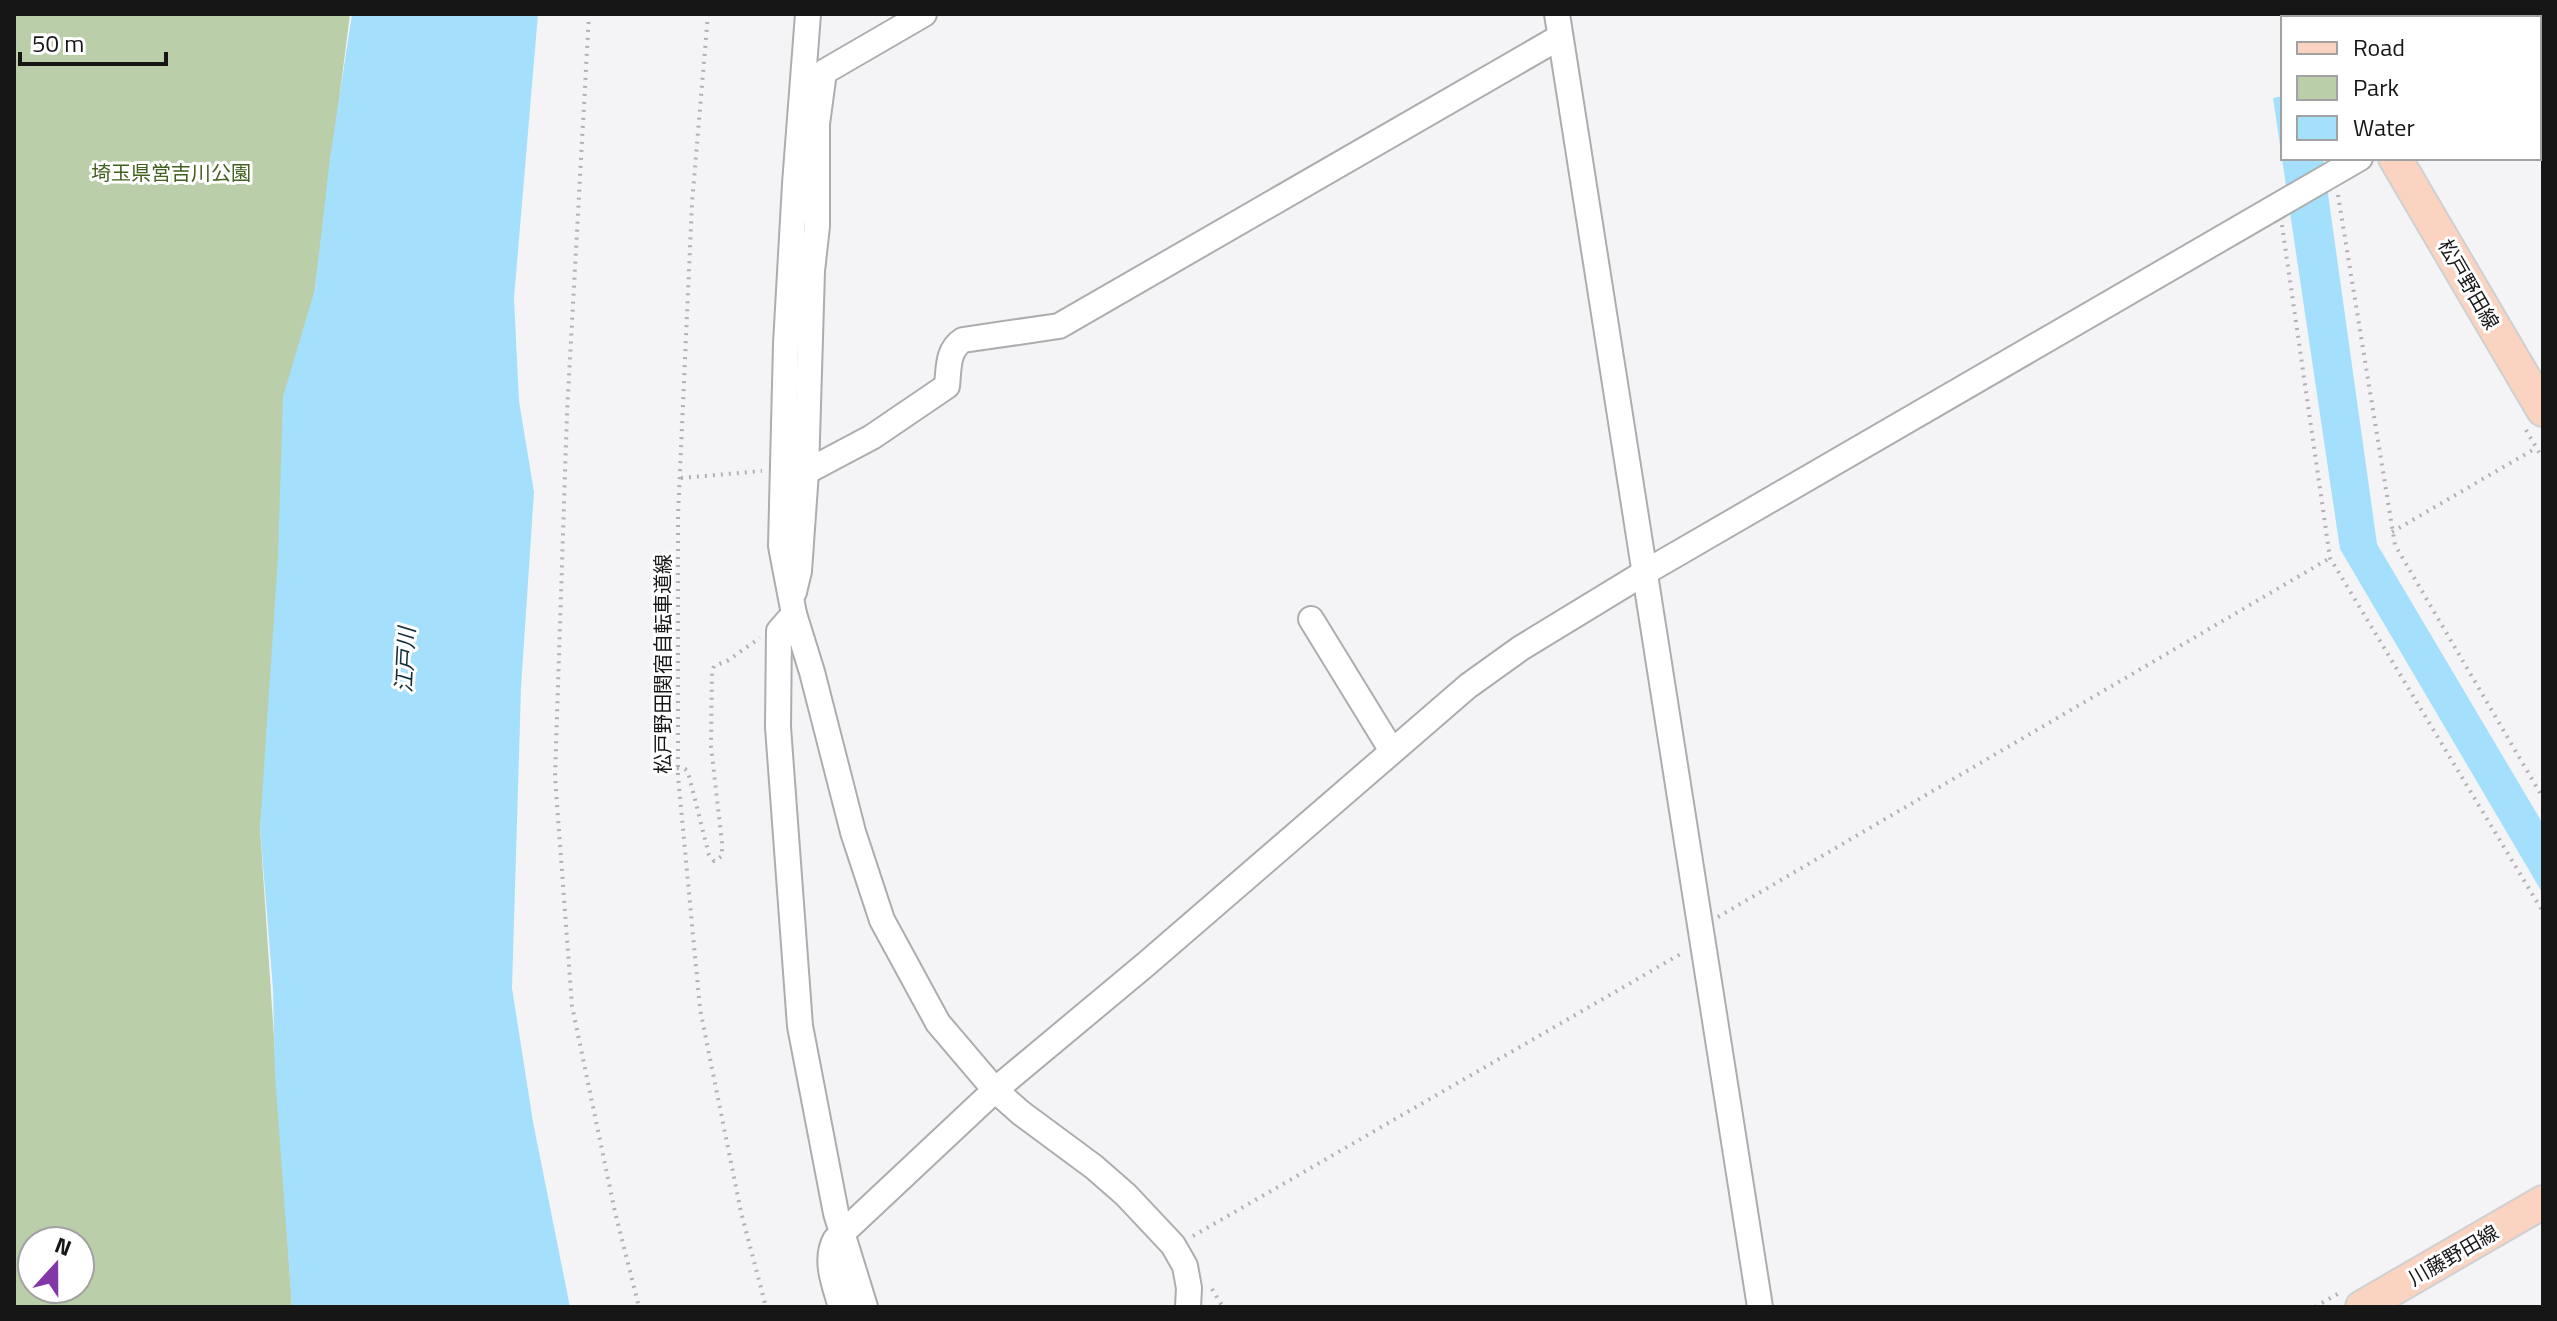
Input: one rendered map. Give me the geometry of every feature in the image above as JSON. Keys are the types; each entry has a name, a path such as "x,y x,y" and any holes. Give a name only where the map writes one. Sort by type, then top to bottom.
{"main road":[{"name":"松戸野田線","path":"2396,160 2543,410"},
{"name":"川藤野田線","path":"2362,1307 2543,1202"}],"street":[{"path":"794,470 796,170 808,14"},
{"path":"924,14 824,72 817,124 817,226 794,470 781,546 792,606 853,832 882,920 938,1023 995,1090 1094,1167 1126,1195 1173,1245 1185,1266 1188,1307"},
{"path":"794,470 872,437 947,386 950,354 954,346 963,340 1059,326 1558,25 1760,1307"},
{"path":"796,170 817,124"},
{"path":"841,1307 830,1265 830,1250 835,1240 995,1090 1133,976 1468,686 1521,648 1644,573 2357,160"},
{"path":"792,606 779,636 778,727 800,1026 836,1213 865,1307"},
{"path":"1311,619 1392,751"}],"path":[{"path":"589,14 567,413 555,777 572,1006 615,1212 639,1307"},
{"name":"松戸野田関宿自転車道線","path":"708,14 692,203 681,478 677,768 700,1009 741,1212 766,1307"},
{"path":"2335,173 2395,545 2541,789 2543,798"},
{"path":"2279,204 2330,558 2543,912"},
{"path":"2392,532 2536,448"},
{"path":"681,478 794,470"},
{"path":"1173,1245 1702,934 2330,558"},
{"path":"677,768 688,772 709,855 714,861 719,860 722,843 711,746 714,666 733,657 755,639 779,636"}],"green space":[{"name":"埼玉県営吉川公園","path":"14,14 350,14 315,289 260,828 292,1307 14,1307"}],"water":[{"name":"江戸川","path":"352,14 538,14 514,298 519,401 534,492 521,688 512,988 533,1122 570,1307 292,1307 260,828 278,557 283,397 315,289 330,158"},
{"path":"2281,96 2281,152 2273,98"},
{"path":"2282,160 2323,160 2377,544 2543,824 2543,894 2340,549"}]}
